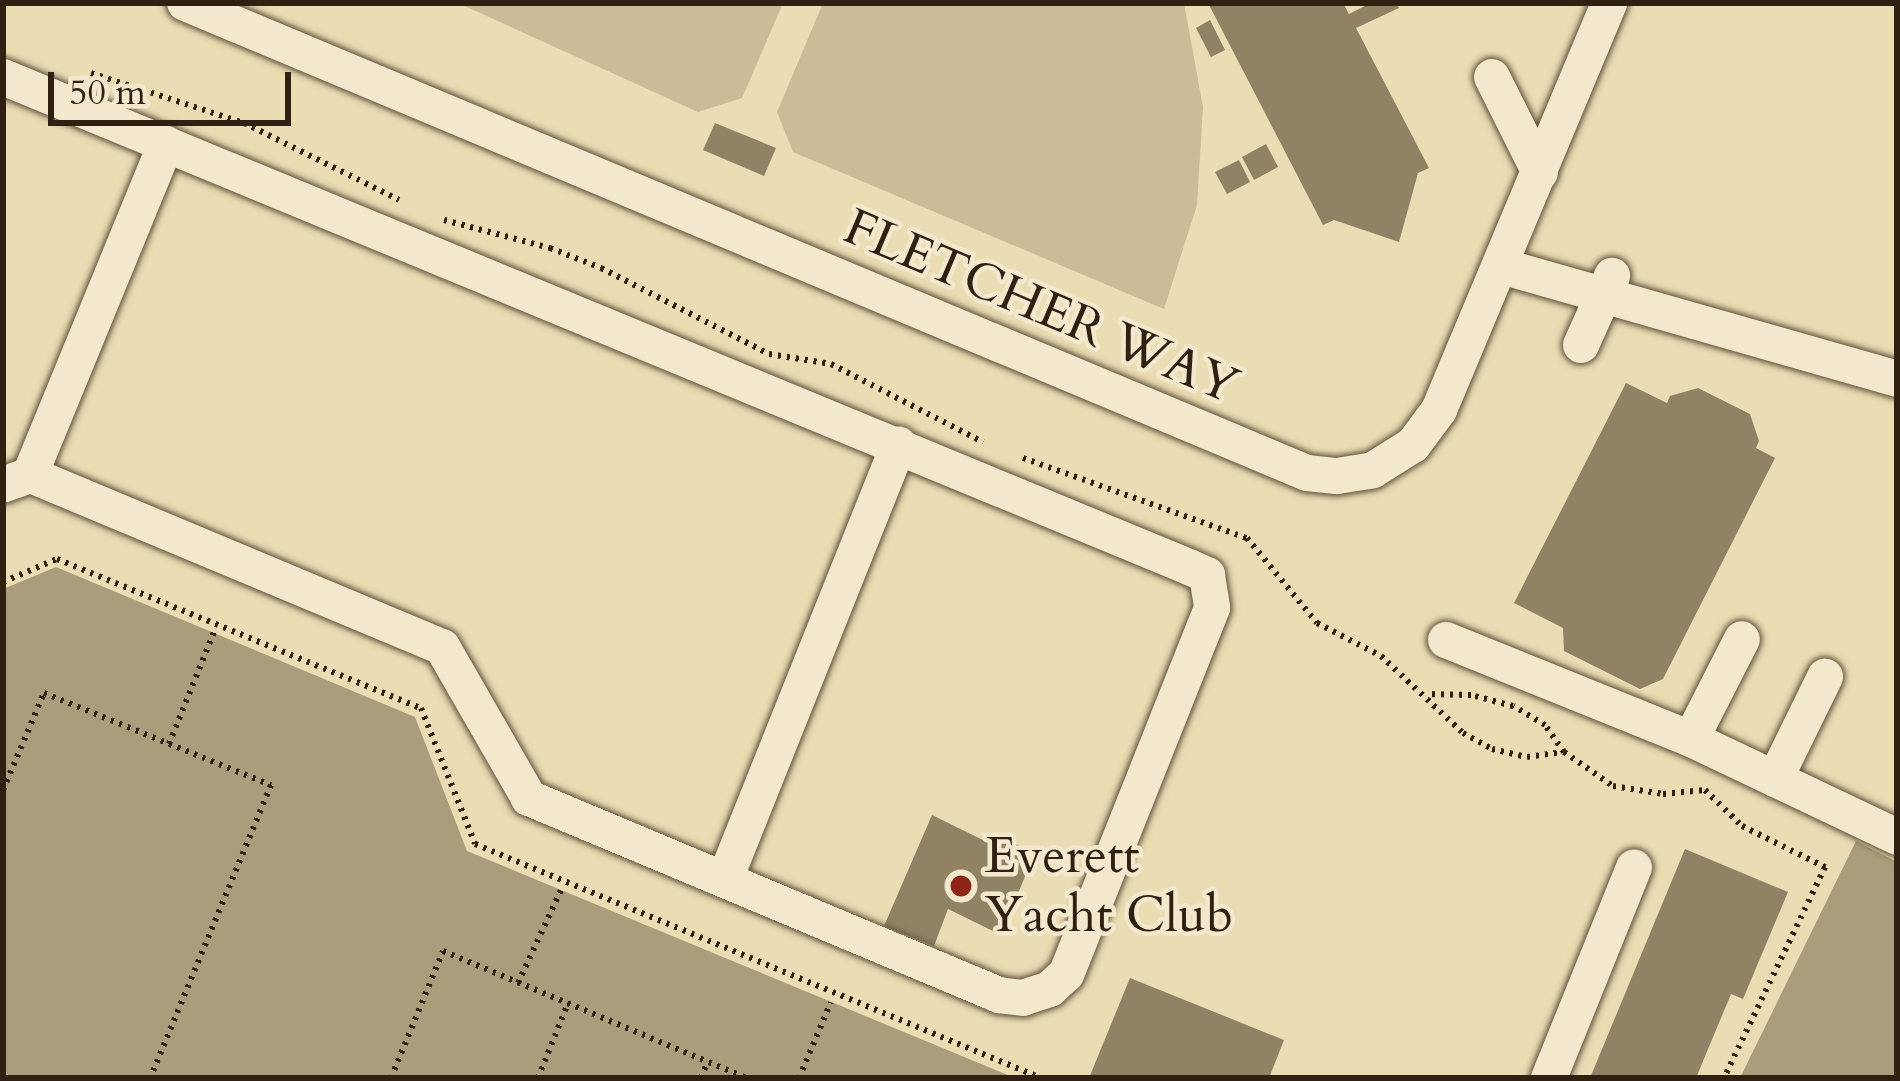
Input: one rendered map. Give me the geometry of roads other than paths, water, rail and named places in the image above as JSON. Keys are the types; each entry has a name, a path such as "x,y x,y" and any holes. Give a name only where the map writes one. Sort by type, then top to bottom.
{"street":[{"name":"FLETCHER WAY","path":"185,3 227,11 1307,473 1372,470 1413,445 1438,410 1609,3"},
{"path":"3,77 166,144 899,446 1207,575 1212,608 1066,974 1050,989 1023,998 999,995 530,798 442,647 16,480 166,144"},
{"path":"1492,77 1540,173"},
{"path":"1502,266 1608,285 1897,379"},
{"path":"1581,345 1608,285"},
{"path":"725,879 899,446"},
{"path":"1691,739 1742,639"},
{"path":"1446,640 1691,739 1897,837"},
{"path":"1775,779 1825,677"},
{"path":"1549,1078 1634,868"}],"place":[{"name":"Everett Yacht Club","path":"961,886"}]}
